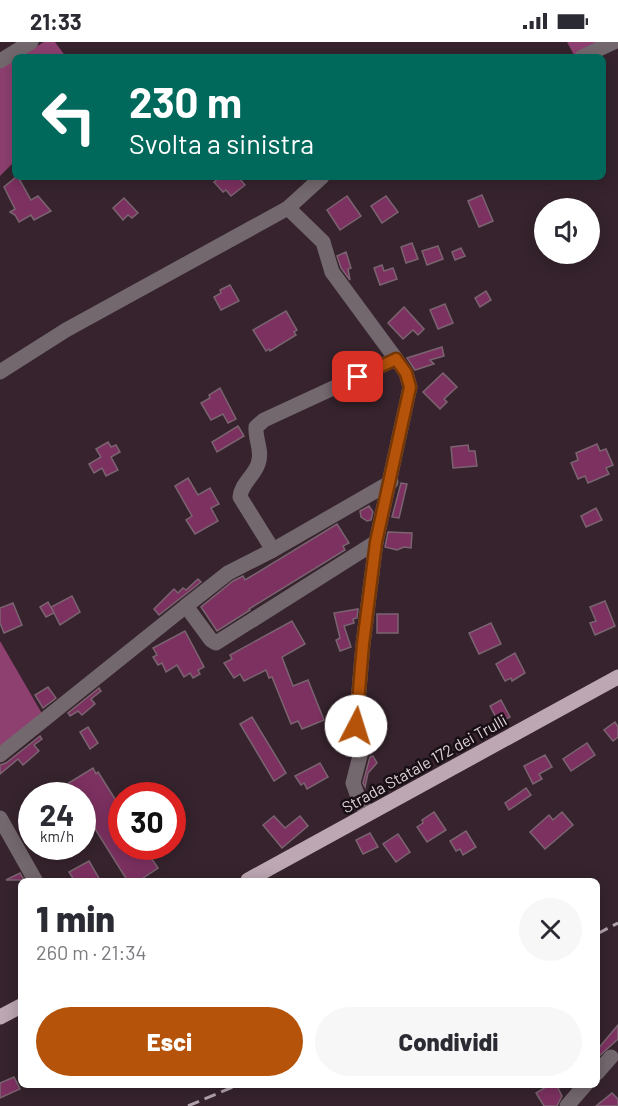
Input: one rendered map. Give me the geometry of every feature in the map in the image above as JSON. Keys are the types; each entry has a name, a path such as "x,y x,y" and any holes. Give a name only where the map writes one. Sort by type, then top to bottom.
{"main road":[{"name":"Strada Statale 172 dei Trulli","path":"252,878 618,677"},
{"path":"0,1017 18,1008"}],"street":[{"path":"0,61 31,42"},
{"path":"588,54 614,42"},
{"path":"0,372 66,330 288,208 319,180"},
{"path":"288,208 323,242 332,272 406,373 410,387 376,542 363,644 356,726 360,752 353,783 359,800 368,813"},
{"path":"273,550 240,497 240,491 253,475 258,464 260,452 256,427 264,420 396,359"},
{"path":"0,756 228,573 273,550 391,482"},
{"path":"186,606 212,641 216,643 376,542"},
{"path":"0,818 34,878"},
{"path":"600,1070 611,1057"},
{"path":"567,1106 583,1088"}],"shaded area":[{"path":"44,42 55,42 64,54 24,54"},
{"path":"567,42 607,42 581,54 573,54"},
{"path":"12,61 12,164 0,176 0,68"},
{"path":"0,641 44,717 0,750"}],"building":[{"path":"12,180 20,180 31,200 38,196 51,211 34,220 31,215 19,222 10,212 15,209 4,187"},
{"path":"216,180 241,180 245,185 231,196 226,190 223,192 214,182"},
{"path":"482,195 493,221 479,227 468,201"},
{"path":"347,196 361,216 340,230 327,210"},
{"path":"386,196 398,212 382,223 371,206"},
{"path":"124,198 138,213 132,218 128,215 123,220 113,208"},
{"path":"412,243 418,259 406,263 401,247"},
{"path":"438,246 443,259 427,265 422,251"},
{"path":"461,248 465,256 455,260 452,252"},
{"path":"346,252 351,268 348,269 350,280 341,268 337,256"},
{"path":"382,265 384,271 393,268 397,279 380,285 374,268"},
{"path":"230,285 239,301 221,310 214,297 221,293 220,290"},
{"path":"486,291 491,300 480,307 475,298"},
{"path":"445,304 453,323 438,329 430,310"},
{"path":"404,307 424,329 418,335 413,330 403,339 388,323"},
{"path":"286,311 297,330 294,332 296,335 270,351 269,349 266,351 253,330"},
{"path":"442,347 444,356 430,360 434,364 415,370 407,358"},
{"path":"443,373 457,387 444,399 447,402 440,409 423,392"},
{"path":"220,388 236,419 228,423 223,414 211,420 201,403"},
{"path":"238,426 244,436 217,452 212,442"},
{"path":"108,442 111,447 116,445 120,452 111,457 118,470 106,476 102,468 94,473 89,464 101,457 96,449"},
{"path":"597,444 600,451 606,449 613,465 606,468 609,474 588,483 585,476 578,479 571,463 578,460 576,453"},
{"path":"468,445 469,451 475,451 477,466 453,468 451,447"},
{"path":"188,478 198,495 210,488 219,504 211,508 218,521 195,534 186,520 192,516 175,486"},
{"path":"401,483 407,484 399,518 392,517"},
{"path":"369,506 373,512 371,520 367,521 361,517 360,511"},
{"path":"596,508 602,520 586,527 581,516"},
{"path":"337,524 349,543 343,546 345,550 217,631 201,607 233,581 243,576 245,580"},
{"path":"388,532 412,533 411,548 404,547 397,550 385,547"},
{"path":"198,579 201,582 159,615 154,609 174,589 178,593 183,588 186,590"},
{"path":"72,596 80,612 60,625 51,607"},
{"path":"605,601 615,626 595,635 590,623 596,621 590,607"},
{"path":"48,602 54,613 46,617 40,607"},
{"path":"13,603 22,625 4,633 0,623 0,608"},
{"path":"358,609 357,618 353,619 354,623 344,626 351,647 340,651 336,640 340,638 334,613"},
{"path":"377,614 398,614 398,633 377,633"},
{"path":"292,621 305,644 282,657 293,686 308,680 324,720 302,729 298,721 291,724 272,677 269,678 266,670 244,681 240,674 234,678 224,663 232,659 230,655"},
{"path":"491,623 501,644 479,654 469,633"},
{"path":"185,631 204,667 198,670 200,674 193,678 190,673 184,677 177,665 166,672 162,663 158,665 153,657 157,655 153,648"},
{"path":"515,653 525,673 512,681 511,678 505,681 496,664"},
{"path":"48,687 56,698 43,708 35,695"},
{"path":"99,688 101,691 91,699 95,704 82,715 78,711 70,716 68,713"},
{"path":"501,700 510,717 499,723 490,706"},
{"path":"252,717 286,773 274,781 240,724"},
{"path":"615,722 618,727 618,737 613,741 604,730"},
{"path":"88,727 98,743 90,749 80,732"},
{"path":"40,736 42,739 34,745 39,751 23,765 18,759 0,774 0,765 6,763"},
{"path":"587,743 595,755 571,771 563,759"},
{"path":"545,755 552,767 539,774 542,779 533,784 524,766"},
{"path":"373,756 377,763 368,773 365,787 363,783 370,757"},
{"path":"320,763 328,777 307,789 304,783 301,785 295,776"},
{"path":"93,768 108,788 108,850 96,830 96,782 70,782"},
{"path":"526,788 531,795 509,810 505,803"},
{"path":"434,812 446,830 427,842 417,827 423,823 422,820"},
{"path":"562,812 573,825 545,849 530,832 549,815 553,820"},
{"path":"274,816 285,828 300,816 308,826 282,848 263,825"},
{"path":"466,831 476,847 463,855 460,849 456,851 450,841"},
{"path":"370,833 378,847 363,854 356,840"},
{"path":"398,834 410,852 396,862 383,844"},
{"path":"114,860 153,860 158,868 143,878 126,878"},
{"path":"89,861 99,878 73,878 69,872"},
{"path":"20,873 23,878 18,878 18,880 6,880"},
{"path":"618,1025 618,1039 600,1055 600,1046"},
{"path":"14,1077 20,1089 0,1098 0,1083"},
{"path":"544,1088 558,1088 562,1096 557,1106 544,1106 536,1093"},
{"path":"612,1093 618,1099 618,1106 596,1106"}],"railway":[{"path":"600,932 618,923"},
{"path":"188,1106 231,1088"}],"route":[{"path":"356,726 363,644 376,542 410,387 406,373 396,359 358,377"}]}
